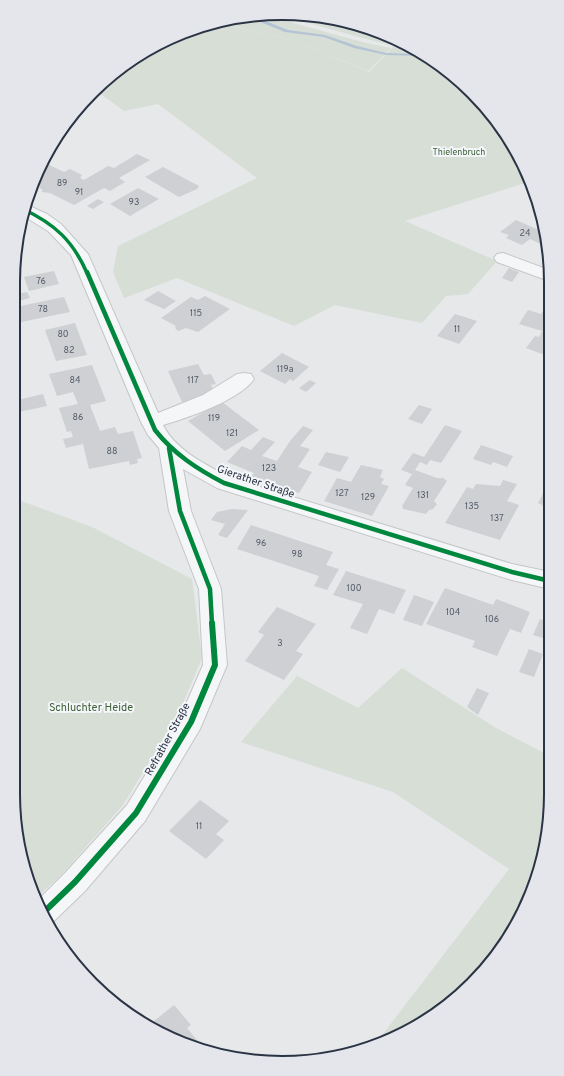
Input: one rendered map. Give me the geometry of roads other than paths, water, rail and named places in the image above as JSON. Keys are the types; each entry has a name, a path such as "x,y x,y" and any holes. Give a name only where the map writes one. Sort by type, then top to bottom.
{"street":[{"name":"Gierather Straße","path":"30,212 62,232 79,254 154,430 169,448 190,465 224,483 512,572 544,580"},
{"path":"503,258 544,274"},
{"path":"151,422 218,398 244,379"},
{"name":"Refrather Straße","path":"47,909 75,882 136,813 191,722 215,664 210,589 180,510 169,448"}],"waterway":[{"path":"262,21 287,31 325,36 356,47 386,54 412,55"}],"park label":[{"name":"Thielenbruch","path":"459,152"},
{"name":"Schluchter Heide","path":"91,707"}]}
